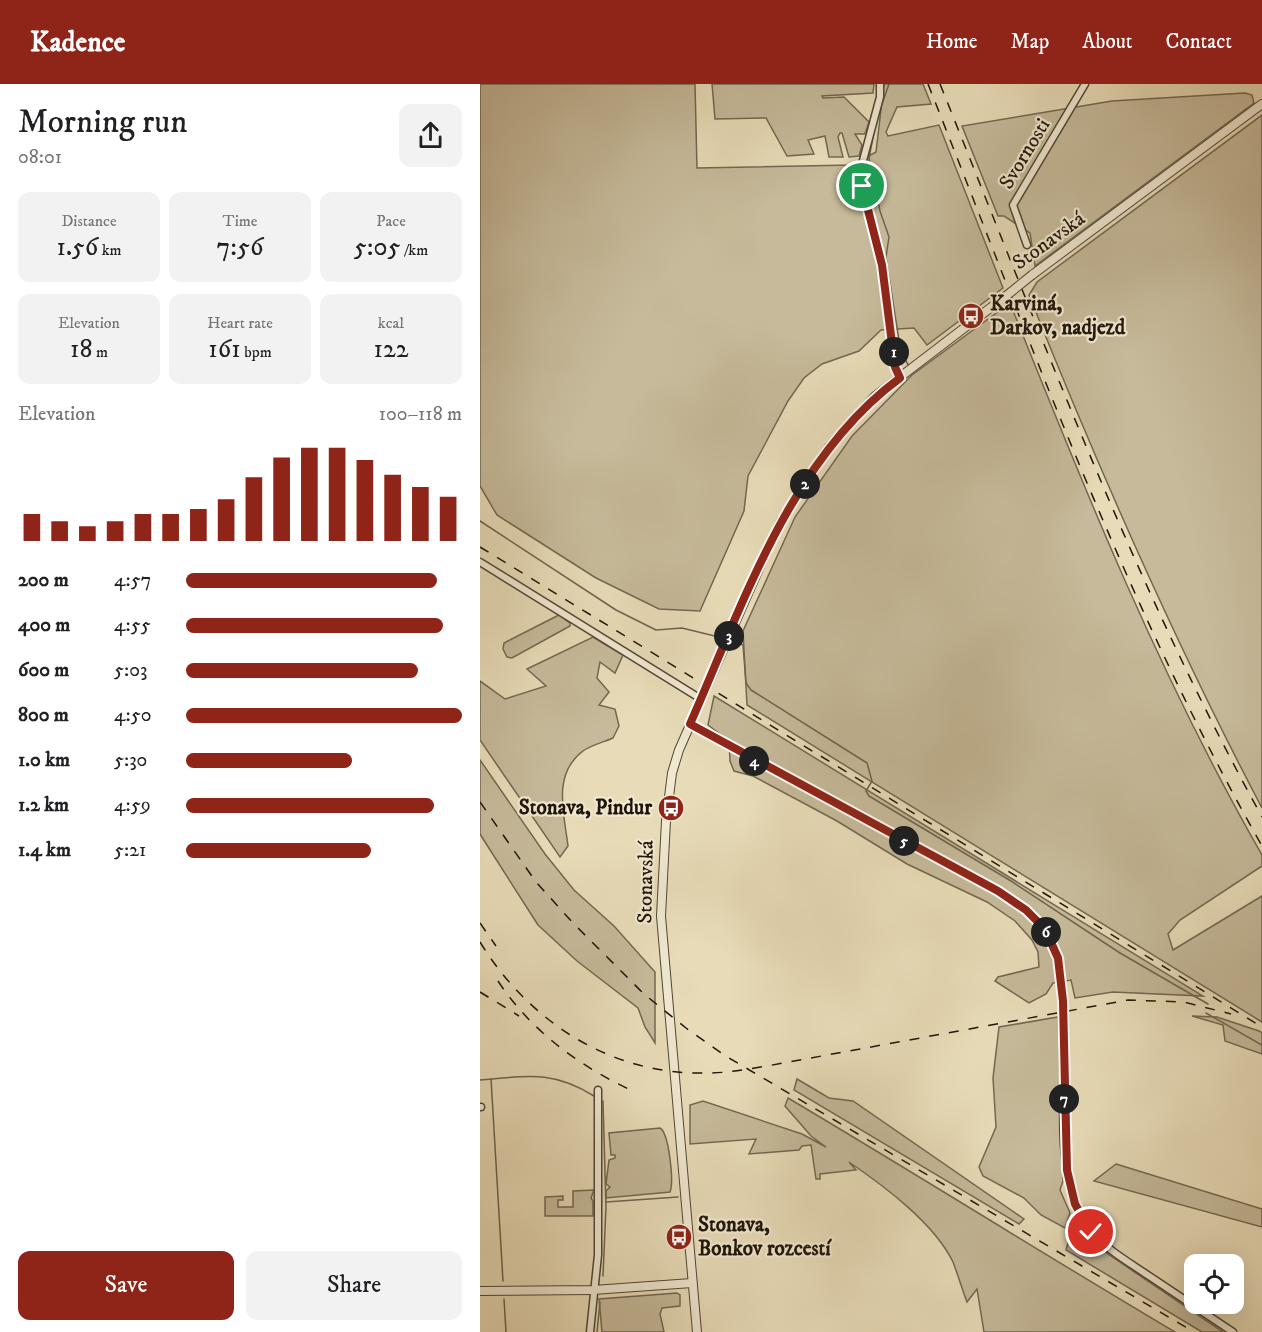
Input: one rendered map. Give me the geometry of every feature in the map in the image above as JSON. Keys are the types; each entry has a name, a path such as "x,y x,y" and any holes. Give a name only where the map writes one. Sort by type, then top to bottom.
{"street":[{"path":"880,84 880,97 861,168 862,186 882,265 895,367 900,378"},
{"name":"Svornosti","path":"1027,245 1013,205 1085,84"},
{"name":"Stonavská","path":"697,1332 661,915 669,787 690,724 781,521 829,447 874,397 1262,104"},
{"path":"480,562 701,699"},
{"path":"690,724 998,891 1026,910 1045,929 1058,958 1060,969 1063,1001 1067,1170 1075,1204 1091,1232 1114,1252 1233,1332"},
{"path":"590,1332 598,1255 598,1090"},
{"path":"480,1291 593,1290 692,1283"}],"shaded area":[{"path":"480,84 695,84 697,168 852,165 876,152 884,84 923,84 931,104 897,107 886,132 888,136 939,125 1003,288 927,345 914,328 881,330 859,351 822,364 804,378 788,401 748,476 744,511 700,611 659,609 596,578 497,515 480,486"},
{"path":"712,84 874,84 873,93 822,96 823,98 844,97 869,122 865,134 855,134 862,145 859,156 849,157 842,133 840,133 838,137 843,157 829,157 825,136 808,140 814,154 787,156 766,118 715,119"},
{"path":"1245,93 1252,95 1254,103 1035,266 1030,233 1004,216 998,216 962,126 1112,101"},
{"path":"1262,115 1262,808 1168,618 1083,426 1029,295 1037,282"},
{"path":"1010,303 1126,584 1191,721 1262,855 1262,866 1180,920 1168,934 1173,950 1262,896 1262,1022 747,705 743,631 795,517 852,436 912,375"},
{"path":"559,615 570,623 570,626 512,658 507,657 503,649 504,643"},
{"path":"593,637 623,655 615,673 600,662 597,678 609,692 599,705 615,709 619,726 613,738 583,751 573,760 567,771 562,795 568,846 560,857 480,740 480,681 505,699 546,686 527,669"},
{"path":"714,696 1203,996 1113,992 1075,998 1071,980 1053,983 1046,994 1029,1003 995,981 998,977 1039,967 1038,952 1032,940 1015,921 987,902 907,864 837,821 753,776 734,771 730,761 729,741 708,725"},
{"path":"480,760 545,854 574,890 614,926 655,972 655,1043 645,1027 638,1008 577,961 538,925 480,834"},
{"path":"1192,1016 1217,1017 1259,1031 1262,1033 1262,1054 1225,1041 1223,1025"},
{"path":"1058,1017 1063,1181 1060,1190 1070,1213 1065,1228 1041,1215 1024,1198 983,1176 979,1167 996,1127 993,1078 999,1027"},
{"path":"797,1079 829,1098 853,1101 1024,1219 1019,1224 794,1090"},
{"path":"788,1098 1175,1332 984,1332 977,1289 967,1302 953,1262 934,1233 907,1206 849,1162 856,1170 820,1174 820,1179 816,1179 811,1145 802,1146 799,1150 749,1154 756,1139 690,1144 690,1105 703,1101 802,1134 826,1147 811,1136 785,1106"},
{"path":"660,1128 666,1139 670,1158 670,1192 606,1198 606,1191 610,1187 606,1184 609,1160 615,1158 615,1155 611,1155 609,1133"},
{"path":"1116,1164 1262,1209 1262,1227 1094,1181"},
{"path":"594,1190 591,1198 593,1216 545,1216 545,1197 563,1196 563,1200 558,1200 558,1207 573,1207 573,1191"},
{"path":"1073,1226 1108,1254 1184,1306 1184,1314 1196,1314 1223,1332 1202,1332 1066,1250"},
{"path":"677,1293 680,1295 680,1306 662,1308 660,1314 664,1332 602,1332 599,1299"}],"waterway":[{"path":"877,118 889,84"},
{"path":"876,122 869,158 880,211 889,237 886,257 901,353 909,366"},
{"path":"480,521 616,610 656,630 682,628 723,638"},
{"path":"733,640 743,645 746,683 751,690 867,763 872,781 866,791 869,796 1011,881 1120,953 1208,1004"},
{"path":"1206,1013 1262,1045"},
{"path":"480,1080 526,1076 552,1078 594,1096"},
{"path":"491,1079 503,1281"},
{"path":"603,1101 606,1207 603,1276"},
{"path":"606,1202 678,1197"},
{"path":"504,1299 506,1332"},
{"path":"597,1332 600,1302"}],"railway":[{"path":"928,84 1042,374 1123,566 1212,754 1262,846"},
{"path":"940,84 1090,456 1130,548 1171,639 1262,817"},
{"path":"480,547 1262,1027"},
{"path":"480,802 536,882 573,923 644,994 686,1028 724,1055 1194,1332"},
{"path":"480,923 496,946"},
{"path":"480,942 500,971 523,997 576,1039 607,1054 639,1065 673,1072 715,1073 745,1070 1128,1000 1184,1002 1231,1014"},
{"path":"498,981 525,1015 575,1059 633,1091"},
{"path":"480,992 519,1016"}],"place":[{"name":"Karviná, Darkov, nadjezd","path":"971,316"},
{"name":"Stonava, Pindur","path":"671,808"},
{"name":"Stonava, Bonkov rozcestí","path":"679,1237"}],"route":[{"path":"862,186 882,265 895,367 900,378 874,397 829,447 781,521 690,724 747,757 998,891 1026,910 1045,929 1058,958 1063,1001 1067,1170 1075,1204 1091,1232"}]}
